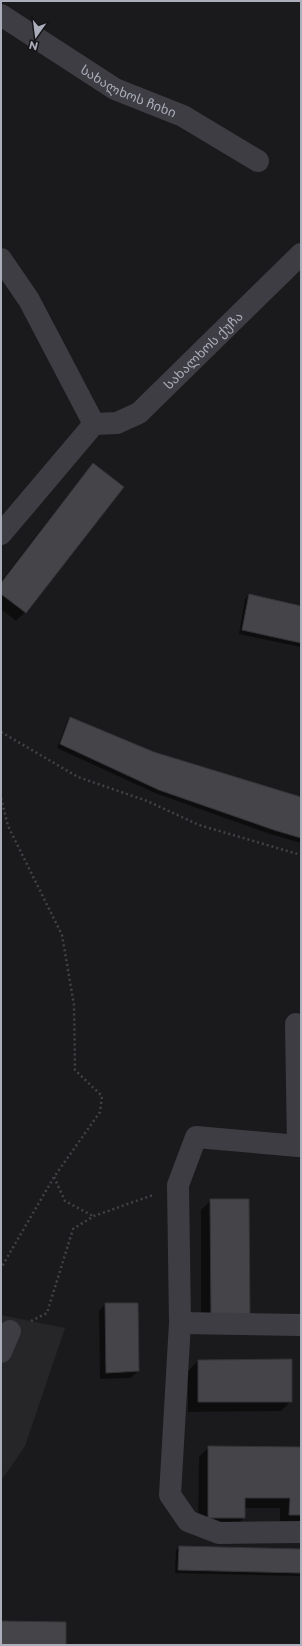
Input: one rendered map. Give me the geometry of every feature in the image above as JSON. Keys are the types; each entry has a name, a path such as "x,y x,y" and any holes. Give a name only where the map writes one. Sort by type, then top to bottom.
{"street":[{"name":"სახალხოს ჩიხი","path":"1,15 115,89 183,116 258,161"},
{"name":"სახალხოს ქუჩა","path":"94,424 117,423 139,413 301,254"},
{"path":"1,259 29,300 94,424 1,534"},
{"path":"296,1024 300,1146 196,1137 178,1186 180,1323 170,1495 188,1520 219,1533 301,1532"},
{"path":"180,1323 301,1325"},
{"path":"1,1352 10,1332"}],"path":[{"path":"1,732 78,777 147,801 199,826 301,855"},
{"path":"1,798 8,826 62,935 74,1005 74,1070 102,1096 100,1112 54,1177 1,1268"},
{"path":"54,1177 65,1201 94,1216"},
{"path":"10,1332 47,1313 73,1229 94,1216 178,1186"}],"shaded area":[{"path":"1,1315 65,1328 25,1446 1,1481"}],"building":[{"path":"93,463 124,487 26,613 1,594 1,583"},
{"path":"249,594 301,606 301,643 242,630"},
{"path":"70,717 154,752 301,797 301,838 159,790 60,744"},
{"path":"210,1199 249,1199 250,1317 211,1317"},
{"path":"105,1303 138,1303 139,1371 106,1373"},
{"path":"292,1359 292,1402 198,1402 198,1360"},
{"path":"208,1446 301,1447 301,1515 289,1515 290,1498 245,1498 245,1518 208,1518"},
{"path":"179,1546 301,1549 301,1573 178,1570"},
{"path":"1,1621 66,1622 66,1645 1,1645"}]}
